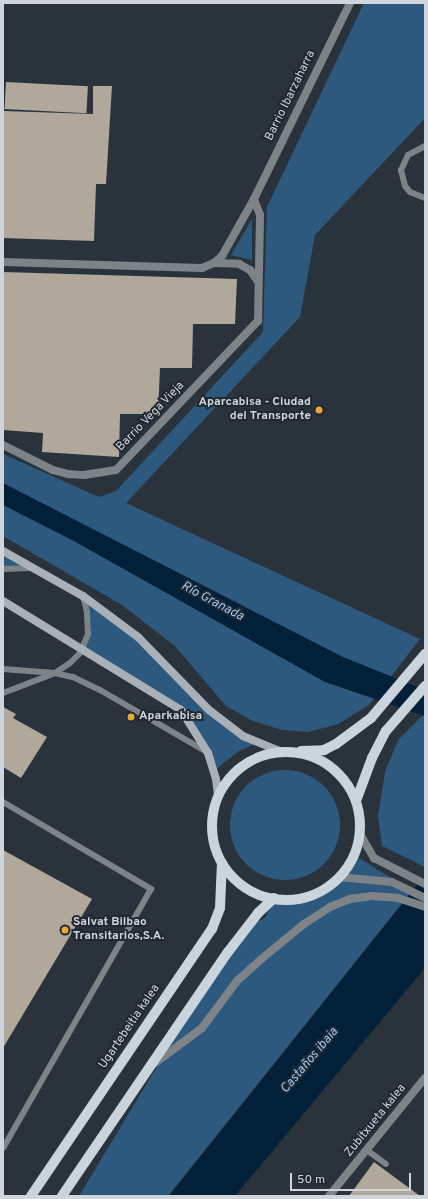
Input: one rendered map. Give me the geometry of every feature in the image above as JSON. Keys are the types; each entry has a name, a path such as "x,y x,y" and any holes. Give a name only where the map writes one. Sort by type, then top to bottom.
{"main road":[{"path":"286,752 307,755 323,762 344,781 356,801 360,834 354,855 339,877 313,894 300,898 274,898 244,886 222,863 215,847 212,830 213,813 218,796 237,770 261,757 286,752 324,750 336,744 371,718 425,654"},
{"path":"356,801 372,758 386,731 425,686"},
{"name":"Ugartebeitia kalea","path":"31,1196 212,929 220,908 222,863"},
{"path":"62,1196 155,1063 228,952 258,912 274,898"}],"street":[{"name":"Barrio Ibarzaharra","path":"254,199 350,3"},
{"path":"3,262 202,268 214,263 222,256 254,199"},
{"name":"Barrio Vega Vieja","path":"3,445 53,470 68,474 84,475 116,470 253,328 258,321 260,215 254,199"},
{"path":"214,263 239,264 250,270 258,282"},
{"path":"3,552 82,596 138,637 209,710 244,736 286,752"},
{"path":"3,601 181,710 208,753 216,779 218,796"},
{"path":"360,834 374,858 425,884"},
{"path":"339,877 392,882 425,898"},
{"path":"155,1063 202,1028 237,981 283,940 330,907 350,899 379,896 398,898 425,907"},
{"name":"Zubitxueta kalea","path":"329,1196 368,1151 425,1078"}],"lane":[{"path":"425,146 408,155 401,170 405,186 410,192 425,198"},
{"path":"3,569 32,568"},
{"path":"3,692 55,673 70,663 82,649 88,622 82,596"},
{"path":"3,668 55,673 73,678 100,690 208,753"},
{"path":"3,802 151,889 3,1148"},
{"path":"368,1151 386,1164"}],"shaded area":[{"path":"364,3 425,3 425,118 315,235 300,317 126,503 420,639 369,705 338,724 308,732 282,730 253,721 226,706 175,646 122,605 3,536 3,454 99,497 116,491 263,332 267,207"},
{"path":"252,219 252,260 231,255"},
{"path":"3,551 32,568 3,569"},
{"path":"83,596 138,637 209,710 258,743 239,751 211,773 208,753 181,710 83,649 88,634"},
{"path":"422,716 425,716 425,867 382,846 378,816 385,772 398,740"},
{"path":"285,770 306,774 324,786 336,804 340,825 336,846 324,864 306,876 285,880 264,876 246,864 234,846 230,825 234,804 246,786 264,774"},
{"path":"354,855 412,891 168,1196 79,1196 217,967 247,926 265,918 274,898 300,898 327,887 339,877"}],"water":[{"name":"Río Granada","path":"3,483 343,657 425,690 425,716 325,682 72,540 3,505"},
{"name":"Castaños ibaia","path":"425,875 425,968 235,1196 169,1196"}],"building":[{"path":"6,82 88,86 86,113 5,109"},
{"path":"93,86 112,86 106,184 96,184 94,241 3,238 3,111 93,114"},
{"path":"3,272 237,279 235,324 193,324 192,368 160,368 158,414 120,414 119,457 42,452 43,433 3,430"},
{"path":"3,707 16,714 13,718 47,737 21,778 3,767"},
{"path":"3,850 92,899 3,1048"},
{"path":"374,1162 420,1196 349,1196"}],"place":[{"name":"Aparcabisa - Ciudad del Transporte","path":"319,410"},
{"name":"Aparkabisa","path":"131,717"},
{"name":"Salvat Bilbao Transitarios,S.A.","path":"65,930"}]}
